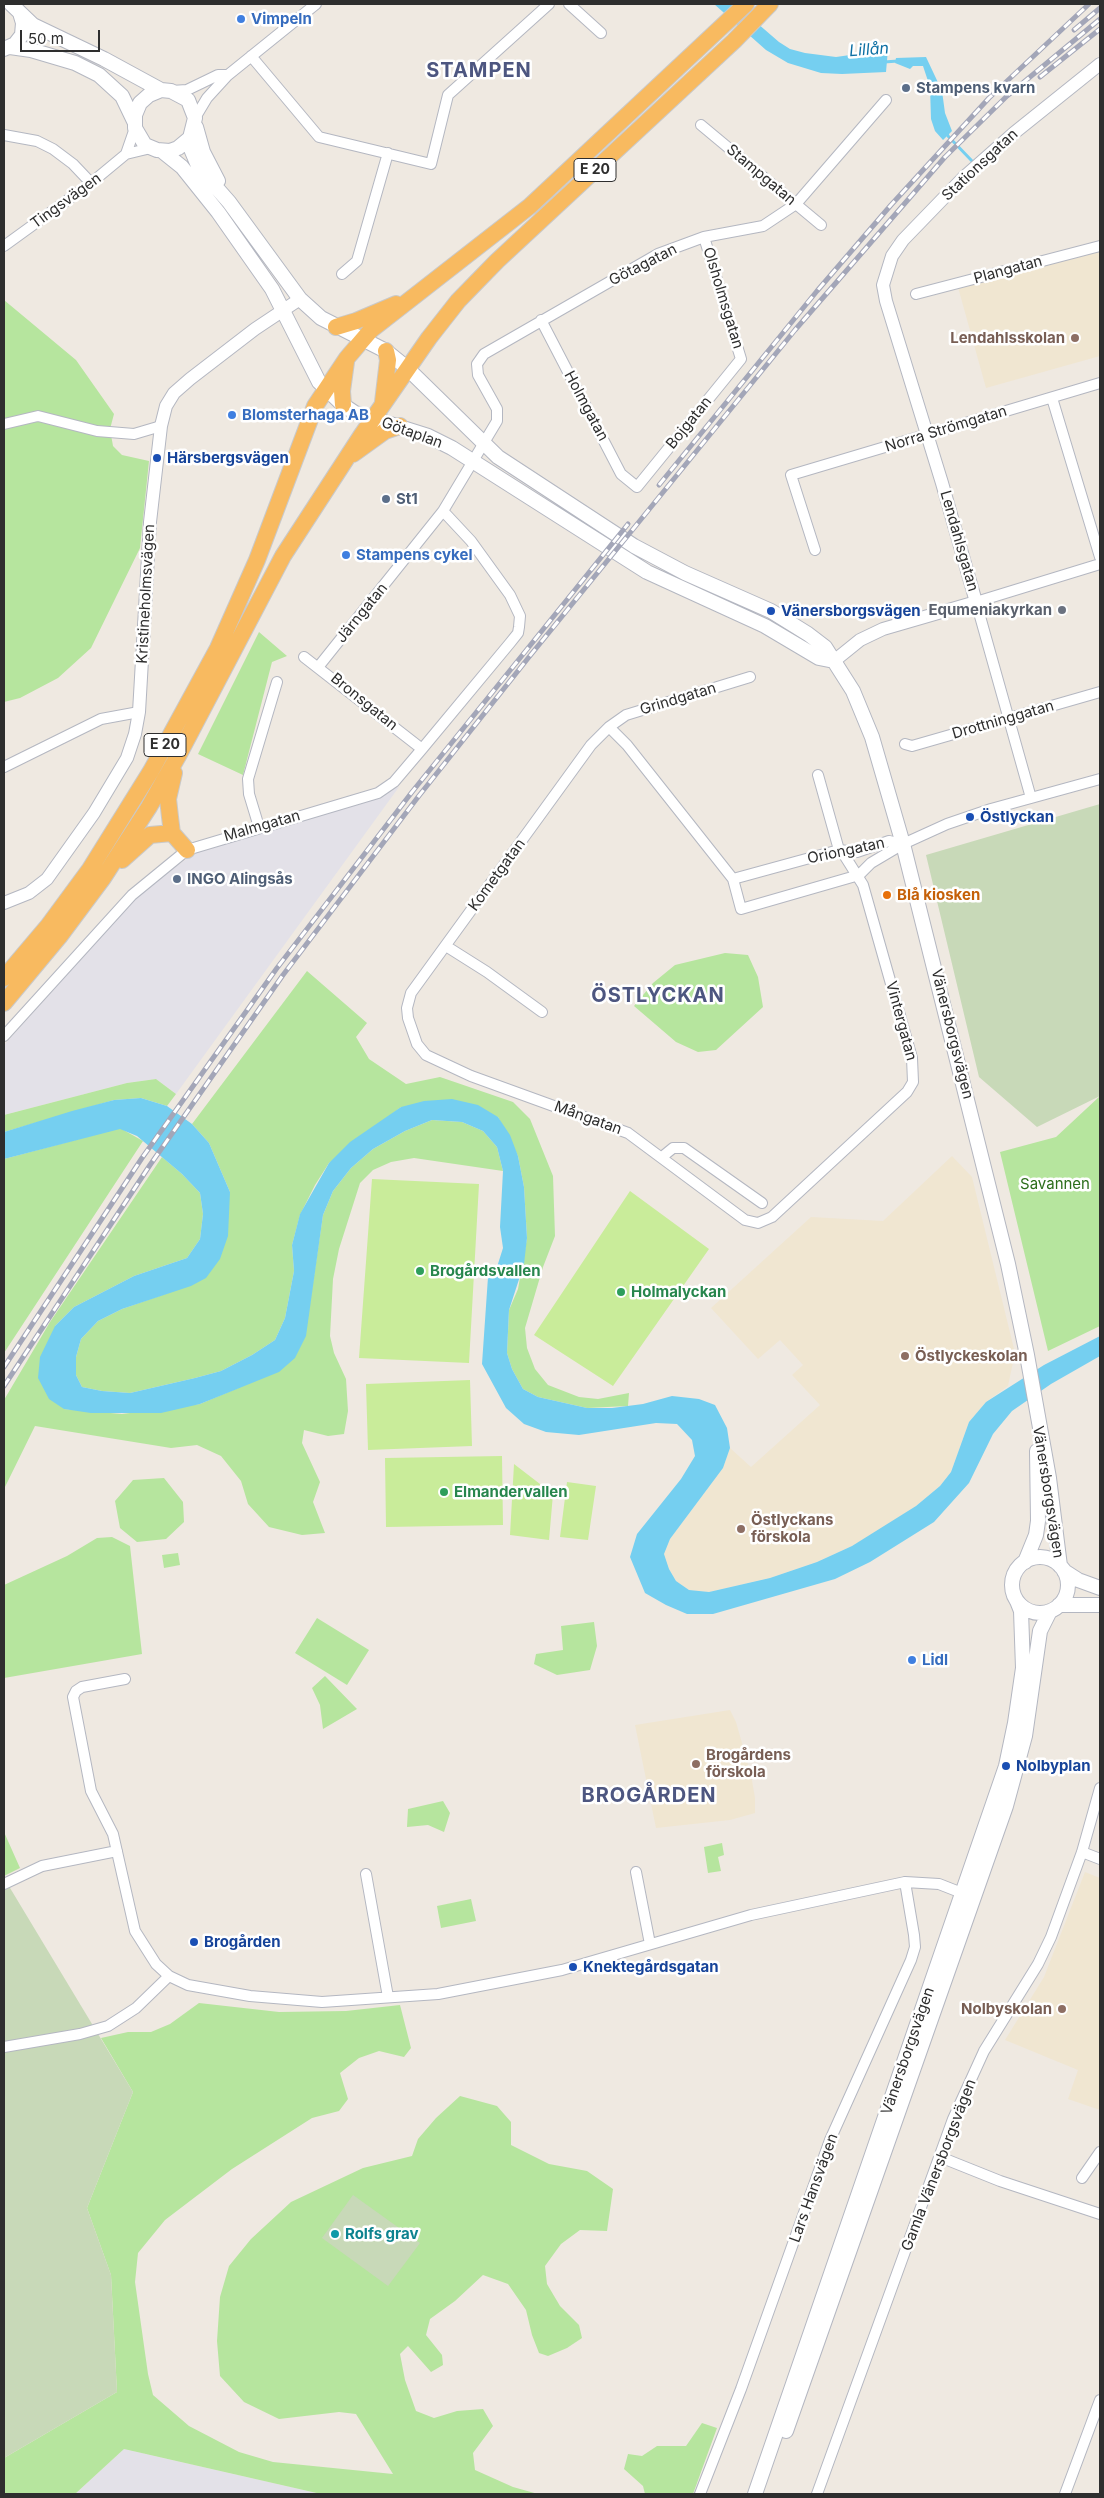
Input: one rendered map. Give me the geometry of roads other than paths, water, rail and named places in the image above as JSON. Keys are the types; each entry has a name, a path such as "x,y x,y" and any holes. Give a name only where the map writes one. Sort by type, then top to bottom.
{"highway":[{"name":"E 20","path":"4,978 48,926 90,869 150,771 191,698 218,648 257,560 288,472 325,388 347,358 362,340 408,300 530,206 746,4"},
{"name":"E 20","path":"4,1003 59,937 102,878 149,807 178,756 283,556 407,368 458,301 497,261 734,40 770,4"},
{"path":"336,327 356,321 384,307 408,300"},
{"path":"383,404 388,360 386,352"},
{"path":"343,405 342,391 347,358"},
{"path":"345,460 386,431 400,426"},
{"path":"178,756 168,799 172,833 187,850"},
{"path":"102,878 150,834 172,833"}],"main road":[{"path":"7,48 22,34 24,23 16,8"},
{"path":"16,8 33,25 42,30 188,100 203,152 229,202"},
{"path":"7,48 31,50 75,63 99,75 122,96 140,140 157,150 178,148 190,138"},
{"path":"134,124 140,103 149,94 166,90"},
{"path":"195,121 190,138 194,158 199,168 229,202 300,299 321,318 386,352 407,368"},
{"name":"Götaplan","path":"157,150 182,167 200,188 269,286 284,310 314,373 325,388 343,405 355,412 428,436 472,461"},
{"name":"Vänersborgsvägen","path":"407,368 498,457 642,550 685,573 772,612 801,629 825,647 860,703 883,772 903,844 977,1134 1028,1355 1062,1569"},
{"path":"472,461 647,572 765,626 819,658 834,661"},
{"name":"Vänersborgsvägen","path":"1025,1562 1036,1535 1038,1521 1037,1418"},
{"path":"1100,1588 1078,1580 1043,1558 1025,1562 1018,1568 1012,1581 1016,1601 1032,1612 1055,1608 1100,1605"},
{"path":"1055,1608 1064,1600 1068,1585 1062,1569"},
{"name":"Vänersborgsvägen","path":"762,2494 806,2379 969,1896 1016,1723 1023,1668 1023,1649 1021,1611 1016,1601"},
{"name":"Vänersborgsvägen","path":"755,2494 969,1896 1017,1771 1031,1704 1040,1631 1055,1608"}],"street":[{"path":"195,121 206,98 228,75 316,4"},
{"path":"251,56 319,137 431,164 448,95 549,4"},
{"path":"569,4 601,32"},
{"name":"Stationsgatan","path":"883,285 892,256 903,240 943,199 1014,133 1100,64"},
{"path":"166,90 187,90 218,75 228,75"},
{"name":"Götagatan","path":"472,461 497,421 497,409 478,375 476,364 484,354 658,254 704,237 763,226 796,204 886,100"},
{"path":"126,154 134,124"},
{"name":"Stampgatan","path":"701,124 821,225"},
{"path":"4,135 37,140 73,164 91,183"},
{"name":"Tingsvägen","path":"4,246 91,183 126,154 157,150"},
{"path":"342,274 357,261 388,153"},
{"name":"Olsholmsgatan","path":"704,237 741,359"},
{"name":"Plangatan","path":"916,294 1100,246"},
{"name":"Lendahlsgatan","path":"883,285 886,301 976,602 1031,798"},
{"name":"Kristineholmsvägen","path":"4,903 29,893 47,879 94,813 127,758 136,734 139,712 149,536 161,426 166,406 174,393 255,329 300,299"},
{"name":"Holmgatan","path":"541,320 621,474 637,487"},
{"name":"Bojgatan","path":"637,487 741,359"},
{"name":"Norra Strömgatan","path":"814,550 791,475 1100,383"},
{"path":"1052,398 1100,557"},
{"path":"4,424 38,416 97,432 134,434 161,426"},
{"name":"Järngatan","path":"319,666 443,511 472,461"},
{"name":"Malmgatan","path":"4,1036 132,895 187,850 378,793 394,782 422,749 518,633 520,616 510,595 471,541 443,511"},
{"path":"834,661 860,640 883,629 1100,564"},
{"name":"Bronsgatan","path":"304,657 319,666 422,749"},
{"name":"Grindgatan","path":"609,727 626,715 639,710 750,677"},
{"path":"259,827 249,794 248,779 277,682"},
{"name":"Drottninggatan","path":"905,744 912,746 1100,692"},
{"path":"4,766 101,719 139,712"},
{"name":"Oriongatan","path":"609,727 633,753 733,879 741,909 859,875 871,864 903,844"},
{"name":"Kometgatan","path":"411,1032 408,1008 411,993 592,745 609,727"},
{"path":"818,775 840,850"},
{"path":"903,844 947,824 1100,779"},
{"name":"Oriongatan","path":"733,879 840,850 857,852 889,841 903,844"},
{"name":"Vintergatan","path":"758,1223 778,1211 907,1092 912,1082 912,1058 859,875 840,850"},
{"path":"449,948 487,972 542,1012"},
{"name":"Mångatan","path":"411,1032 417,1044 426,1055 471,1076 628,1133 745,1220 758,1223"},
{"path":"662,1158 673,1148 684,1148 762,1203"},
{"path":"125,1679 82,1687 76,1691 73,1697 91,1791 108,1820 135,1931 150,1956 169,1976 194,1987 250,1996 322,2002 438,1994 562,1970 751,1915 904,1882 939,1884 969,1896"},
{"name":"Gamla Vänersborgsvägen","path":"817,2494 953,2119 984,2051 1038,1964 1051,1938 1082,1852 1100,1788"},
{"path":"4,1884 42,1866 117,1852"},
{"path":"1082,1852 1100,1859"},
{"path":"636,1872 650,1944"},
{"path":"366,1874 388,1997"},
{"name":"Lars Hansvägen","path":"700,2494 741,2389 830,2140 915,1947 904,1882"},
{"path":"4,2047 80,2034 108,2026 136,2008 169,1976"},
{"path":"1082,2178 1100,2152"},
{"path":"940,2157 1000,2181 1100,2214"},
{"path":"1065,2494 1100,2400"}],"water":[{"path":"714,4 735,4 779,42 790,49 805,53 836,57 850,55 875,47 888,49 886,72 821,73 788,63 766,50"},
{"path":"926,57 942,91 945,113 952,131 943,140 935,131 931,119 930,87 923,66 913,66 910,69 895,63 896,58"},
{"path":"141,1098 167,1106 192,1124 209,1143 230,1192 228,1236 220,1259 206,1278 191,1286 122,1309 98,1321 81,1339 76,1357 76,1375 82,1387 130,1393 195,1378 221,1371 252,1355 275,1340 285,1318 294,1271 292,1245 300,1214 329,1163 350,1142 401,1107 424,1101 452,1099 478,1105 498,1117 510,1135 518,1156 524,1187 527,1238 524,1264 509,1310 507,1353 512,1369 523,1389 538,1397 587,1408 612,1408 643,1404 672,1396 699,1399 715,1405 727,1428 730,1448 723,1468 670,1539 664,1554 669,1569 676,1581 689,1590 709,1592 770,1578 817,1562 852,1546 916,1506 940,1486 951,1472 969,1422 986,1402 1044,1365 1100,1336 1100,1356 1051,1384 1012,1411 993,1434 969,1483 934,1522 870,1562 835,1579 713,1614 687,1614 645,1593 630,1557 637,1534 681,1479 695,1456 692,1440 677,1424 656,1423 579,1435 546,1432 524,1424 506,1408 482,1364 488,1277 497,1267 503,1248 500,1227 503,1171 497,1147 483,1131 462,1122 432,1120 405,1131 373,1149 351,1168 333,1191 323,1215 306,1336 295,1358 279,1372 200,1404 161,1413 91,1413 64,1409 49,1399 38,1378 40,1357 55,1326 74,1307 134,1276 187,1258 200,1239 203,1214 200,1193 182,1174 137,1136 120,1129 4,1159 4,1132 114,1100"}],"waterway":[{"name":"Lillån","path":"884,62 898,61"},
{"name":"Lillån","path":"946,131 948,136 972,161"}],"railway":[{"path":"659,485 817,291 891,205 989,98 1089,4"},
{"path":"1074,30 1100,8"},
{"path":"4,1386 150,1165 283,975 418,797 529,657 795,330 945,157 1007,96 1100,19"},
{"path":"1040,77 1100,29"},
{"path":"4,1367 142,1158 277,968 412,792 628,524"}],"place":[{"name":"Vimpeln","path":"241,19"},
{"name":"Stampens kvarn","path":"906,88"},
{"name":"Lendahlsskolan","path":"1075,338"},
{"name":"Blomsterhaga AB","path":"232,415"},
{"name":"Härsbergsvägen","path":"157,458"},
{"name":"St1","path":"386,499"},
{"name":"Stampens cykel","path":"346,555"},
{"name":"Equmeniakyrkan","path":"1062,610"},
{"name":"Vänersborgsvägen","path":"771,611"},
{"name":"Östlyckan","path":"970,817"},
{"name":"INGO Alingsås","path":"177,879"},
{"name":"Blå kiosken","path":"887,895"},
{"name":"Brogårdsvallen","path":"420,1271"},
{"name":"Holmalyckan","path":"621,1292"},
{"name":"Östlyckeskolan","path":"905,1356"},
{"name":"Elmandervallen","path":"444,1492"},
{"name":"Östlyckans förskola","path":"741,1529"},
{"name":"Lidl","path":"912,1660"},
{"name":"Brogårdens förskola","path":"696,1764"},
{"name":"Nolbyplan","path":"1006,1766"},
{"name":"Brogården","path":"194,1942"},
{"name":"Knektegårdsgatan","path":"573,1967"},
{"name":"Nolbyskolan","path":"1062,2009"},
{"name":"Rolfs grav","path":"335,2234"}],"district":[{"name":"STAMPEN","path":"479,71"},
{"name":"ÖSTLYCKAN","path":"658,996"},
{"name":"BROGÅRDEN","path":"649,1796"}],"park label":[{"name":"Savannen","path":"1055,1184"}]}
